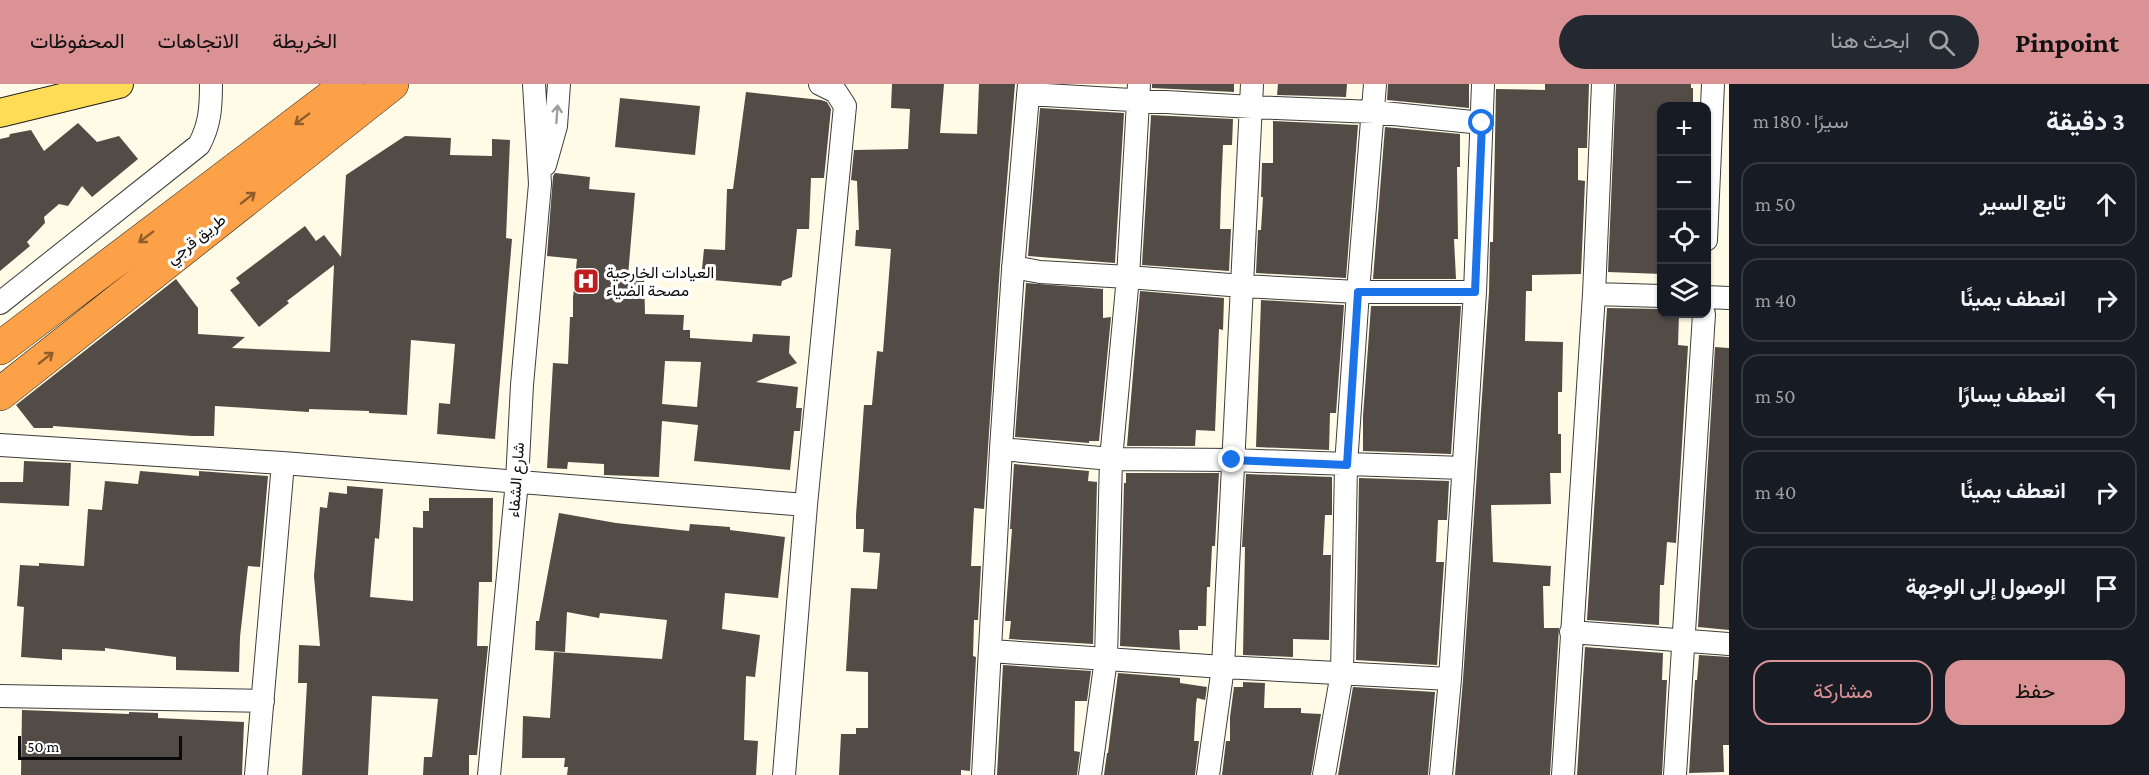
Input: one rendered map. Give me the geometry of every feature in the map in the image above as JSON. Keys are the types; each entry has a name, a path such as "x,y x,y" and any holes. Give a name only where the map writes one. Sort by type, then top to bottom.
{"highway":[{"name":"طريق قرجي","path":"0,348 348,84"},
{"name":"طريق قرجي","path":"0,394 392,84"}],"main road":[{"path":"0,113 119,84"}],"street":[{"path":"0,303 199,145 206,132 210,112 210,84"},
{"name":"شارع الشفاء","path":"489,775 517,481 522,385 540,184 534,84"},
{"name":"شارع الشفاء","path":"540,184 556,126 559,84"},
{"path":"784,775 806,504 844,106 836,92 820,84"},
{"path":"1208,775 1223,667 1252,84"},
{"path":"1324,775 1342,673 1347,465 1358,292 1376,84"},
{"path":"1441,775 1450,680 1475,292 1483,84"},
{"path":"1563,775 1594,294 1603,84"},
{"path":"1708,210 1713,84"},
{"path":"983,775 1001,449 1028,89 1138,92 1252,107 1374,112 1482,123"},
{"path":"1090,775 1106,659 1111,459 1128,277 1138,92"},
{"path":"1013,267 1040,272 1243,286 1358,292 1475,292"},
{"path":"1594,294 1657,296"},
{"path":"1711,297 1729,298"},
{"path":"1675,775 1704,318"},
{"path":"0,445 282,463 806,504"},
{"path":"1001,449 1111,459 1232,460 1463,468"},
{"path":"256,775 282,463"},
{"path":"1571,632 1729,644"},
{"path":"991,651 1450,680"},
{"path":"0,696 263,701"}],"building":[{"path":"892,84 944,84 940,133 977,134 979,84 1015,84 984,509 974,508 971,566 981,566 978,620 974,620 973,656 976,657 970,771 961,770 961,775 839,775 841,734 856,734 856,728 868,728 868,672 846,671 851,588 877,589 880,553 863,552 864,529 856,529 856,515 864,405 872,405 877,351 883,352 891,249 855,246 856,230 859,230 857,181 851,180 854,150 908,149 910,109 891,108"},
{"path":"1152,84 1234,84 1234,92 1152,88"},
{"path":"1278,84 1347,84 1346,97 1277,95"},
{"path":"1388,84 1469,84 1469,108 1387,100"},
{"path":"1545,84 1589,84 1587,148 1578,148 1578,180 1585,181 1581,274 1532,275 1532,291 1526,291 1525,341 1563,342 1562,392 1558,392 1561,473 1550,473 1551,504 1491,505 1493,562 1551,566 1550,586 1543,586 1544,628 1559,628 1550,775 1455,775 1489,292 1490,242 1493,242 1496,89 1545,90"},
{"path":"1616,84 1691,84 1693,102 1657,102 1657,274 1608,272"},
{"path":"746,92 821,100 827,102 831,109 824,178 811,178 809,229 797,229 792,277 782,281 781,286 701,279 704,249 725,250 727,189 733,189"},
{"path":"620,98 700,106 695,155 615,147"},
{"path":"1040,108 1124,113 1115,263 1028,256"},
{"path":"1151,115 1233,119 1232,145 1223,145 1220,229 1231,229 1229,271 1142,265"},
{"path":"1273,121 1358,125 1346,278 1256,273 1258,230 1261,230 1263,197 1261,197 1262,163 1273,163"},
{"path":"78,123 97,142 119,136 138,159 92,197 82,186 68,206 59,204 44,217 45,223 27,242 30,246 0,271 0,139 9,137 10,134 31,130 44,151"},
{"path":"1385,127 1460,134 1460,167 1457,167 1458,239 1454,239 1456,279 1373,279"},
{"path":"405,136 451,138 450,155 492,156 492,139 510,140 506,238 512,239 495,439 437,434 439,403 450,404 455,344 411,340 407,415 369,413 369,411 309,409 309,412 215,406 214,436 192,436 53,426 53,428 34,428 16,405 176,279 198,308 198,334 245,337 232,348 330,352 334,265 287,301 289,303 259,327 230,290 240,283 236,278 305,226 316,241 324,235 341,257 346,175"},
{"path":"555,173 590,177 589,189 635,193 628,276 644,276 645,314 684,315 683,330 690,330 690,338 752,342 753,334 790,336 789,353 797,363 756,382 798,387 796,408 802,408 800,431 794,431 790,470 694,461 698,425 662,421 659,477 604,475 604,464 568,462 567,469 547,468 553,363 568,364 570,317 573,317 577,259 547,256","holes":["665,361 701,362 697,407 662,404"]},
{"path":"1026,283 1103,289 1103,318 1111,317 1099,441 1089,441 1089,443 1015,437"},
{"path":"1140,291 1224,298 1223,330 1219,329 1215,431 1196,430 1195,446 1127,446"},
{"path":"1261,300 1344,305 1336,413 1330,413 1329,450 1256,447"},
{"path":"1371,306 1461,306 1451,454 1363,451 1363,416"},
{"path":"1607,308 1657,309 1657,318 1679,318 1678,345 1688,346 1676,543 1667,542 1664,585 1660,585 1659,625 1587,620"},
{"path":"1715,347 1729,348 1729,630 1698,627"},
{"path":"24,461 71,463 69,506 0,503 0,482 23,482"},
{"path":"1014,464 1089,471 1088,481 1097,482 1093,644 1009,639 1011,621 1005,621"},
{"path":"140,471 199,476 199,471 268,476 260,567 248,566 240,637 239,672 176,670 176,657 105,648 105,651 62,649 62,660 21,657 24,607 17,606 20,565 39,566 39,563 84,566 88,509 102,510 105,481 138,484"},
{"path":"1126,473 1219,473 1215,546 1212,546 1210,587 1207,587 1206,626 1198,626 1198,630 1179,630 1180,650 1120,646"},
{"path":"1246,474 1332,477 1332,515 1325,515 1323,555 1331,555 1329,640 1293,639 1293,657 1243,655 1245,547 1242,547"},
{"path":"1359,478 1449,481 1447,520 1438,520 1436,562 1444,562 1437,665 1356,660"},
{"path":"347,486 383,489 379,539 375,538 370,597 413,601 413,527 423,528 423,511 429,511 429,498 493,498 492,582 479,582 477,646 488,646 477,755 469,755 469,775 423,775 424,757 432,757 438,699 372,696 368,775 302,775 307,683 298,683 299,645 320,646 314,576 320,507 327,508 329,492 347,494"},
{"path":"559,513 616,523 689,531 690,524 730,527 730,530 785,537 778,598 725,593 722,629 760,635 755,677 746,676 744,740 758,741 756,775 567,775 568,767 564,767 565,758 522,758 523,716 550,718 554,652 662,659 667,620 600,613 599,618 567,612 565,652 535,650 536,621 539,621"},
{"path":"1585,647 1663,653 1662,680 1667,680 1662,775 1577,775"},
{"path":"1699,655 1729,657 1729,745 1723,745 1724,772 1689,773 1695,680 1697,680"},
{"path":"1003,665 1091,671 1087,701 1075,701 1074,751 1080,752 1077,775 997,775"},
{"path":"1118,673 1180,678 1180,683 1207,687 1205,700 1197,698 1196,704 1194,741 1199,741 1195,775 1104,775"},
{"path":"1243,682 1265,683 1264,708 1301,708 1301,713 1321,714 1311,775 1222,775 1226,741 1230,741 1234,687 1243,687"},
{"path":"1353,687 1435,692 1428,775 1338,775"},
{"path":"22,710 158,713 158,718 244,722 242,775 21,775"}],"place":[{"name":"العيادات الخارجية مصحة الضياء","path":"586,281"}],"route":[{"path":"1232,460 1347,465 1358,292 1475,292 1482,123"}]}
